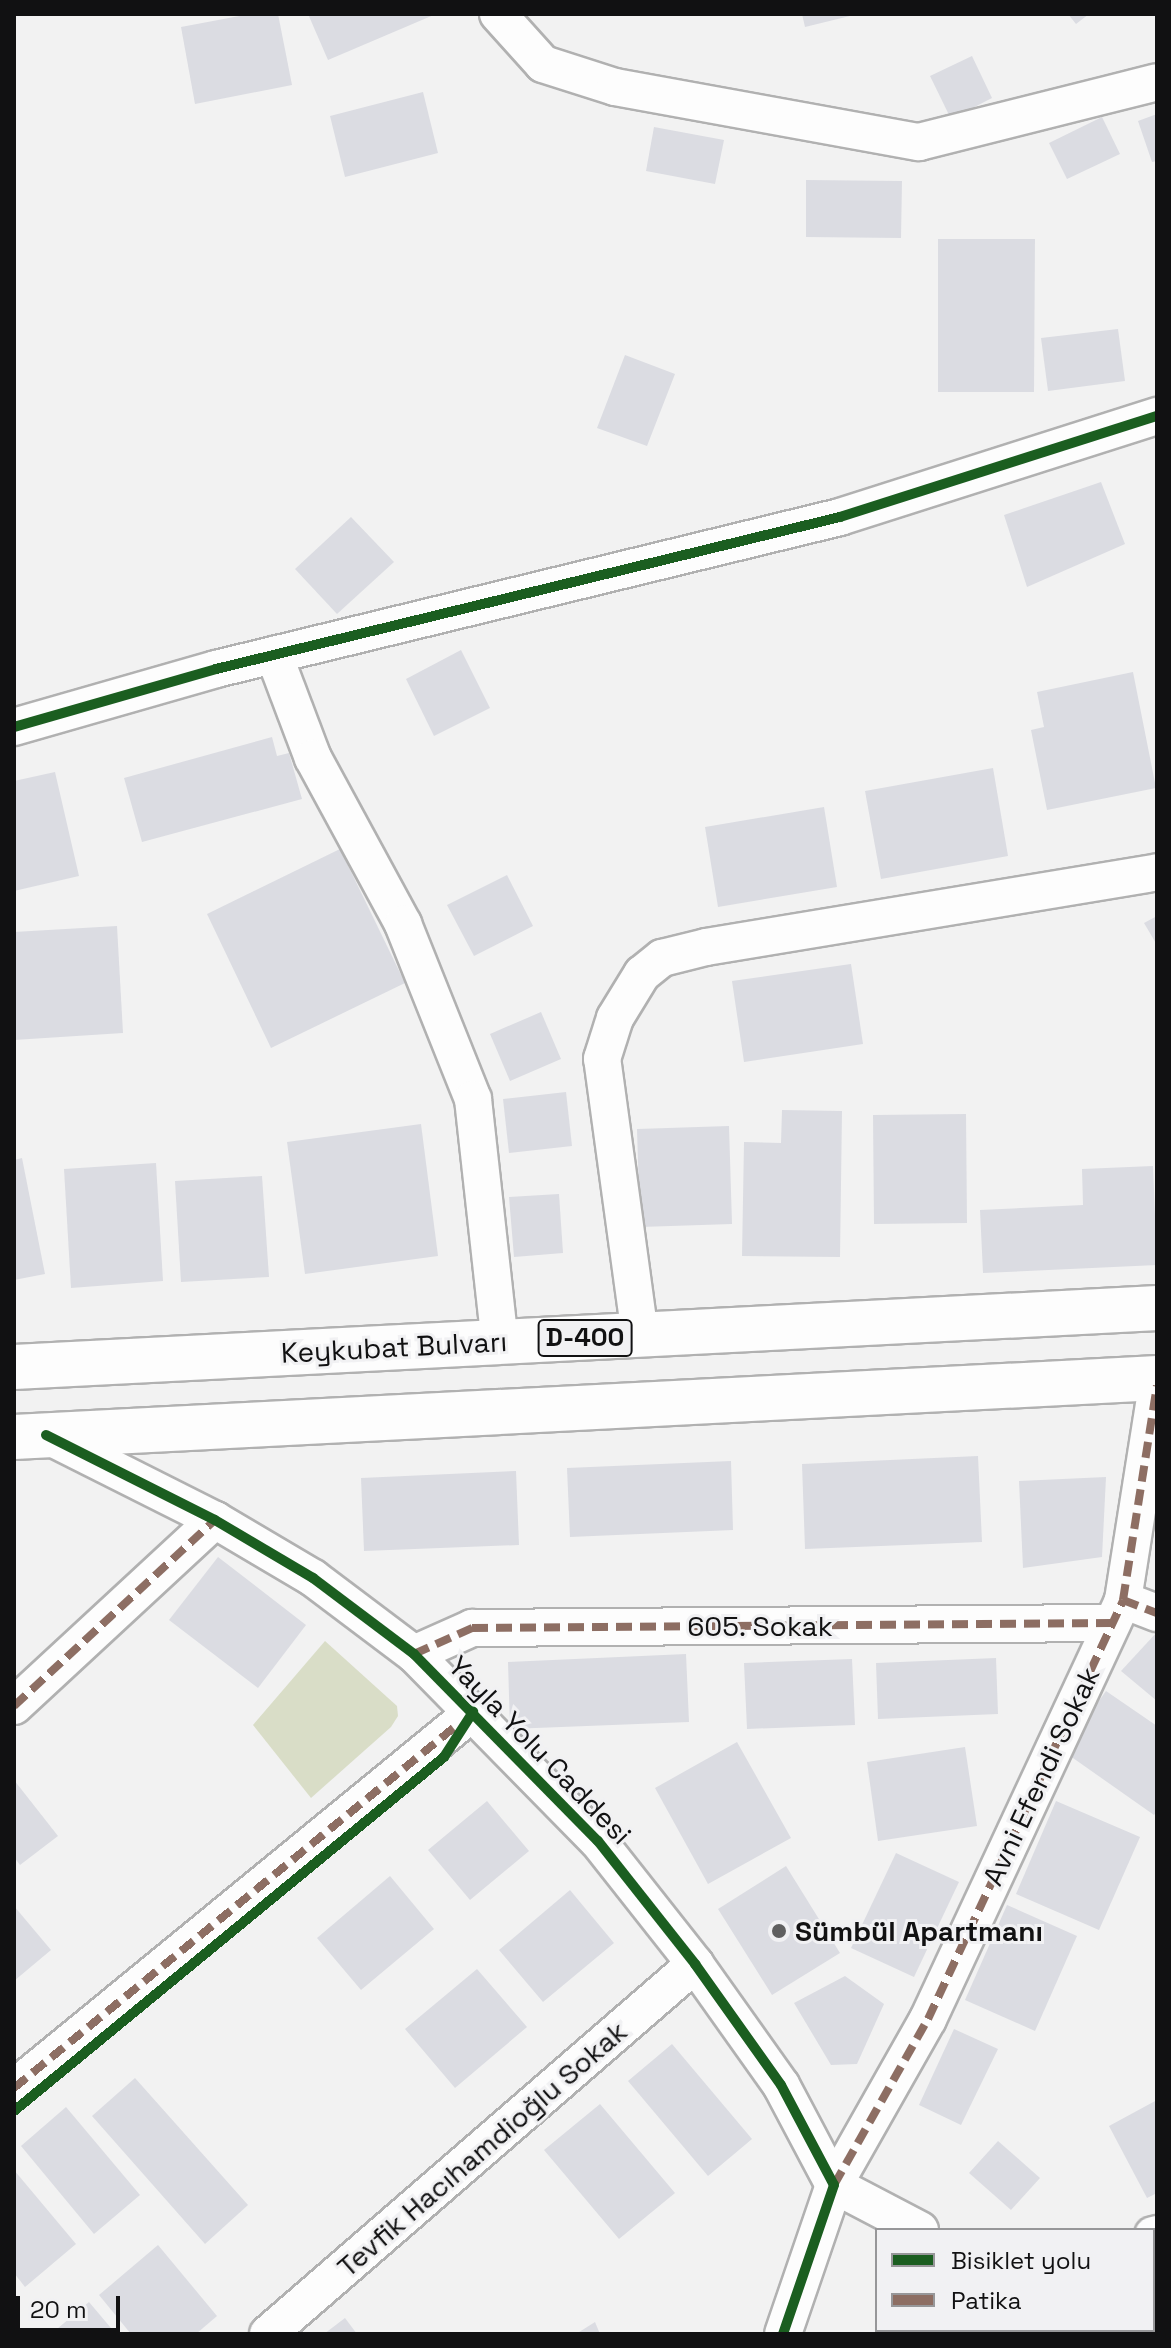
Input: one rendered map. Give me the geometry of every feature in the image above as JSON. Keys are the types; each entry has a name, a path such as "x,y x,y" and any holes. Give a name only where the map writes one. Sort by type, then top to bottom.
{"highway":[{"name":"Keykubat Bulvarı","path":"14,1367 1155,1305"},
{"path":"30,1436 1157,1378"}],"street":[{"path":"498,14 543,64 615,87 919,142 1157,82"},
{"path":"14,727 274,655 840,517 1157,416"},
{"path":"274,655 313,758 403,924 473,1099 500,1342"},
{"path":"640,1335 602,1059 615,1018 642,974 662,958 706,947 1157,872"},
{"name":"Avni Efendi Sokak","path":"834,2185 928,2019 1117,1611 1157,1386"},
{"name":"Yayla Yolu Caddesi","path":"30,1436 215,1520 313,1578 414,1654 598,1841 695,1964 781,2085 834,2185"},
{"path":"14,1706 215,1520"},
{"path":"1117,1611 1157,1613"},
{"name":"605. Sokak","path":"414,1654 472,1628 1117,1611"},
{"path":"14,2088 473,1712"},
{"name":"Tevfik Hacıhamdioğlu Sokak","path":"268,2334 695,1964"},
{"path":"783,2334 834,2185 916,2228"}],"green space":[{"path":"325,1641 397,1706 398,1716 391,1727 311,1798 253,1725"}],"building":[{"path":"250,14 278,14 292,85 195,104 181,27"},
{"path":"308,14 436,14 328,60"},
{"path":"802,14 854,14 854,15 805,27"},
{"path":"1068,14 1089,14 1076,24"},
{"path":"972,56 992,98 951,119 930,76"},
{"path":"423,92 438,153 345,177 330,116"},
{"path":"1157,114 1157,161 1152,162 1138,121"},
{"path":"1102,117 1120,154 1067,179 1049,143"},
{"path":"654,127 724,140 715,184 646,171"},
{"path":"806,180 902,181 901,238 806,237"},
{"path":"938,239 1035,239 1034,392 938,392"},
{"path":"1118,329 1125,381 1048,391 1041,338"},
{"path":"625,355 675,374 647,446 597,428"},
{"path":"1101,482 1125,544 1027,587 1004,515"},
{"path":"351,517 394,562 337,614 295,569"},
{"path":"461,650 490,708 434,736 406,679"},
{"path":"1133,672 1156,788 1047,810 1031,730 1044,727 1037,692"},
{"path":"272,737 277,756 289,753 302,799 142,842 124,778"},
{"path":"993,768 1008,856 881,879 865,791"},
{"path":"55,772 79,876 14,891 14,781"},
{"path":"824,807 837,887 718,907 705,827"},
{"path":"340,849 405,983 271,1048 207,914"},
{"path":"507,875 533,926 474,956 447,905"},
{"path":"1157,916 1157,945 1144,923"},
{"path":"117,926 123,1033 14,1040 14,932"},
{"path":"851,964 863,1044 744,1062 732,981"},
{"path":"541,1012 561,1059 510,1081 490,1034"},
{"path":"566,1092 572,1146 509,1153 503,1099"},
{"path":"782,1110 842,1111 840,1257 742,1256 744,1142 781,1143"},
{"path":"966,1114 967,1223 874,1224 873,1115"},
{"path":"421,1124 438,1256 305,1274 287,1142"},
{"path":"729,1126 732,1224 640,1227 637,1129"},
{"path":"22,1158 45,1274 14,1280 14,1160"},
{"path":"156,1163 163,1281 71,1288 64,1169"},
{"path":"1153,1166 1157,1265 983,1273 980,1210 1083,1205 1082,1169"},
{"path":"262,1176 269,1277 181,1282 175,1181"},
{"path":"559,1194 563,1253 514,1257 509,1197"},
{"path":"978,1456 982,1542 805,1549 802,1464"},
{"path":"731,1461 733,1530 570,1537 567,1468"},
{"path":"516,1471 519,1545 364,1551 361,1478"},
{"path":"1106,1477 1102,1557 1023,1568 1019,1481"},
{"path":"218,1557 306,1625 258,1688 169,1620"},
{"path":"1157,1632 1157,1701 1121,1671"},
{"path":"686,1654 689,1722 510,1729 508,1662"},
{"path":"996,1658 998,1714 878,1719 876,1663"},
{"path":"852,1659 855,1725 747,1729 744,1663"},
{"path":"1106,1691 1157,1726 1157,1811 1154,1815 1063,1751"},
{"path":"737,1742 791,1838 708,1884 655,1788"},
{"path":"965,1747 977,1826 878,1841 867,1762"},
{"path":"14,1780 58,1836 20,1865 14,1857"},
{"path":"487,1801 529,1851 470,1900 428,1850"},
{"path":"1056,1801 1140,1837 1099,1930 1016,1894"},
{"path":"896,1853 959,1882 914,1977 851,1948"},
{"name":"Sümbül Apartmanı","path":"786,1866 840,1953 772,1995 718,1909"},
{"path":"390,1876 434,1929 361,1990 317,1938"},
{"path":"570,1890 614,1943 543,2002 499,1950"},
{"path":"1007,1905 1077,1936 1035,2031 965,2000"},
{"path":"14,1906 51,1950 14,1981"},
{"path":"477,1969 527,2027 455,2088 405,2029"},
{"path":"845,1976 884,2004 857,2064 831,2065 794,2003"},
{"path":"954,2029 998,2049 961,2125 919,2105"},
{"path":"672,2044 752,2139 708,2176 628,2081"},
{"path":"135,2078 248,2205 205,2244 92,2116"},
{"path":"1157,2100 1157,2193 1147,2198 1109,2126"},
{"path":"600,2104 675,2193 619,2239 544,2150"},
{"path":"66,2107 140,2195 94,2234 21,2146"},
{"path":"998,2141 1040,2178 1011,2210 969,2173"},
{"path":"14,2170 76,2244 25,2287 14,2273"},
{"path":"158,2245 217,2316 196,2334 131,2334 99,2295"},
{"path":"1155,2284 1157,2284 1155,2330"},
{"path":"89,2302 116,2334 51,2334"},
{"path":"345,2318 357,2334 324,2334"},
{"path":"595,2322 600,2334 576,2334"}],"marked path":[{"path":"834,2185 928,2019 1123,1600 1157,1386"},
{"path":"14,1706 215,1520"},
{"path":"1123,1600 1157,1613"},
{"path":"414,1654 472,1628 1112,1623"},
{"path":"14,2088 457,1725"}],"cycle path":[{"path":"14,727 216,669 840,517 1157,416"},
{"path":"46,1435 215,1520 313,1578 414,1654 598,1841 695,1964 781,2085 834,2185 783,2334"},
{"path":"14,2111 444,1757 473,1712"}],"place":[{"name":"Sümbül Apartmanı","path":"779,1931"}]}
